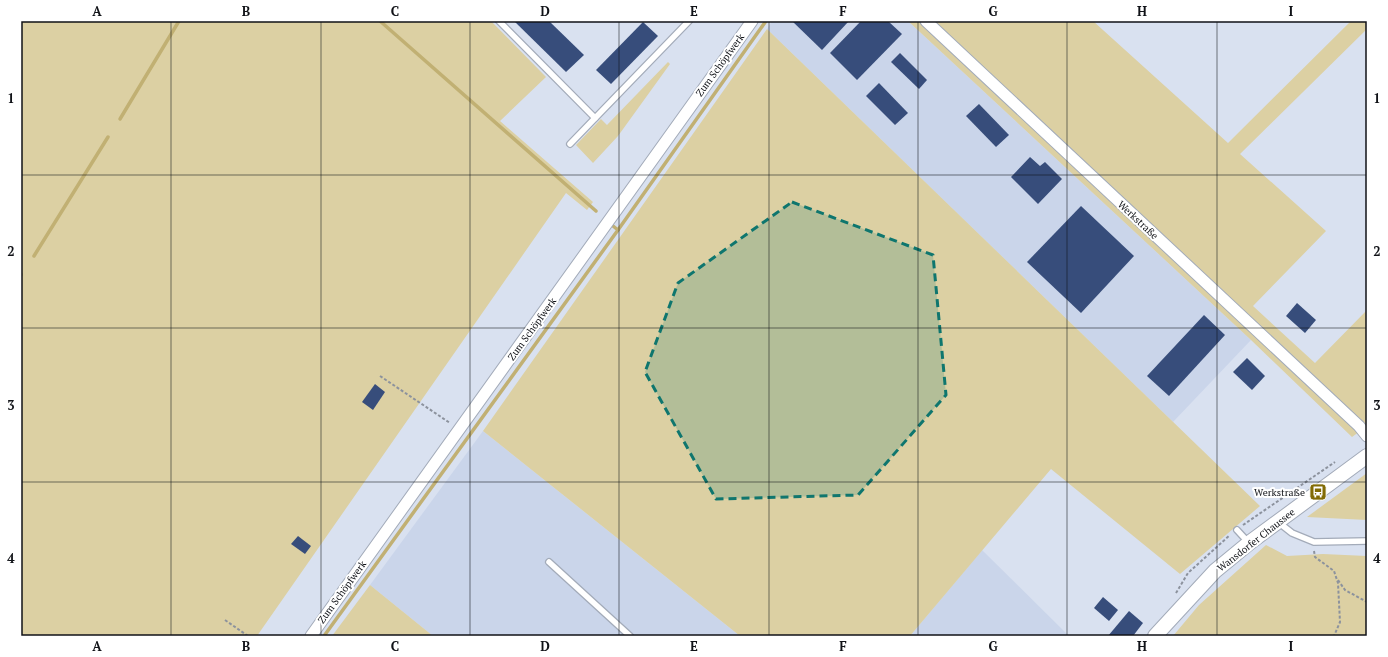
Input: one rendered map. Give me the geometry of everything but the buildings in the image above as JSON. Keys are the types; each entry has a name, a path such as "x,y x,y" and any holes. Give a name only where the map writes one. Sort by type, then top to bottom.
{"street":[{"name":"Zum Schöpfwerk","path":"310,636 460,430 752,21"},
{"name":"Werkstraße","path":"926,21 1359,426 1367,436"},
{"name":"Wansdorfer Chaussee","path":"1155,636 1215,571 1249,543 1367,456"}],"lane":[{"path":"499,21 595,118"},
{"path":"570,144 690,21"},
{"path":"1278,522 1292,533 1314,542 1367,541"},
{"path":"1237,530 1249,543"},
{"path":"549,562 630,636"}],"path":[{"path":"380,376 460,430"},
{"path":"1237,530 1333,463 1340,460"},
{"path":"1315,557 1334,571 1338,584 1340,622 1334,636"},
{"path":"1336,578 1345,590 1367,602"},
{"path":"225,620 248,636"}],"highlighted area":[{"path":"792,202 933,255 946,395 858,495 716,499 645,372 678,283"}],"shaded area":[{"path":"21,21 491,21 546,77 500,121 593,202 587,210 566,193 257,636 21,636"},
{"path":"772,21 908,21 1251,340 1173,422 767,29"},
{"path":"908,21 1093,21 1228,143 1351,21 1367,21 1367,29 1240,154 1326,231 1253,306 1315,363 1367,310 1367,426 1352,437 1251,340"},
{"path":"767,29 1260,506 1180,574 1051,469 910,636 740,636 483,431"},
{"path":"668,62 670,64 618,136 593,163 576,145 601,119 607,125"},
{"path":"483,431 740,636 433,636 370,585"},
{"path":"1367,473 1367,520 1307,517"},
{"path":"1266,545 1287,556 1323,554 1367,556 1367,636 1173,636 1199,605"},
{"path":"982,550 1069,636 910,636"},
{"path":"370,585 433,636 332,636"}],"waterway":[{"path":"120,119 179,21"},
{"path":"380,21 596,211"},
{"path":"618,230 766,21"},
{"path":"34,256 108,137"},
{"path":"324,636 618,230 613,226"}],"place":[{"name":"Werkstraße","path":"1318,492"}]}
